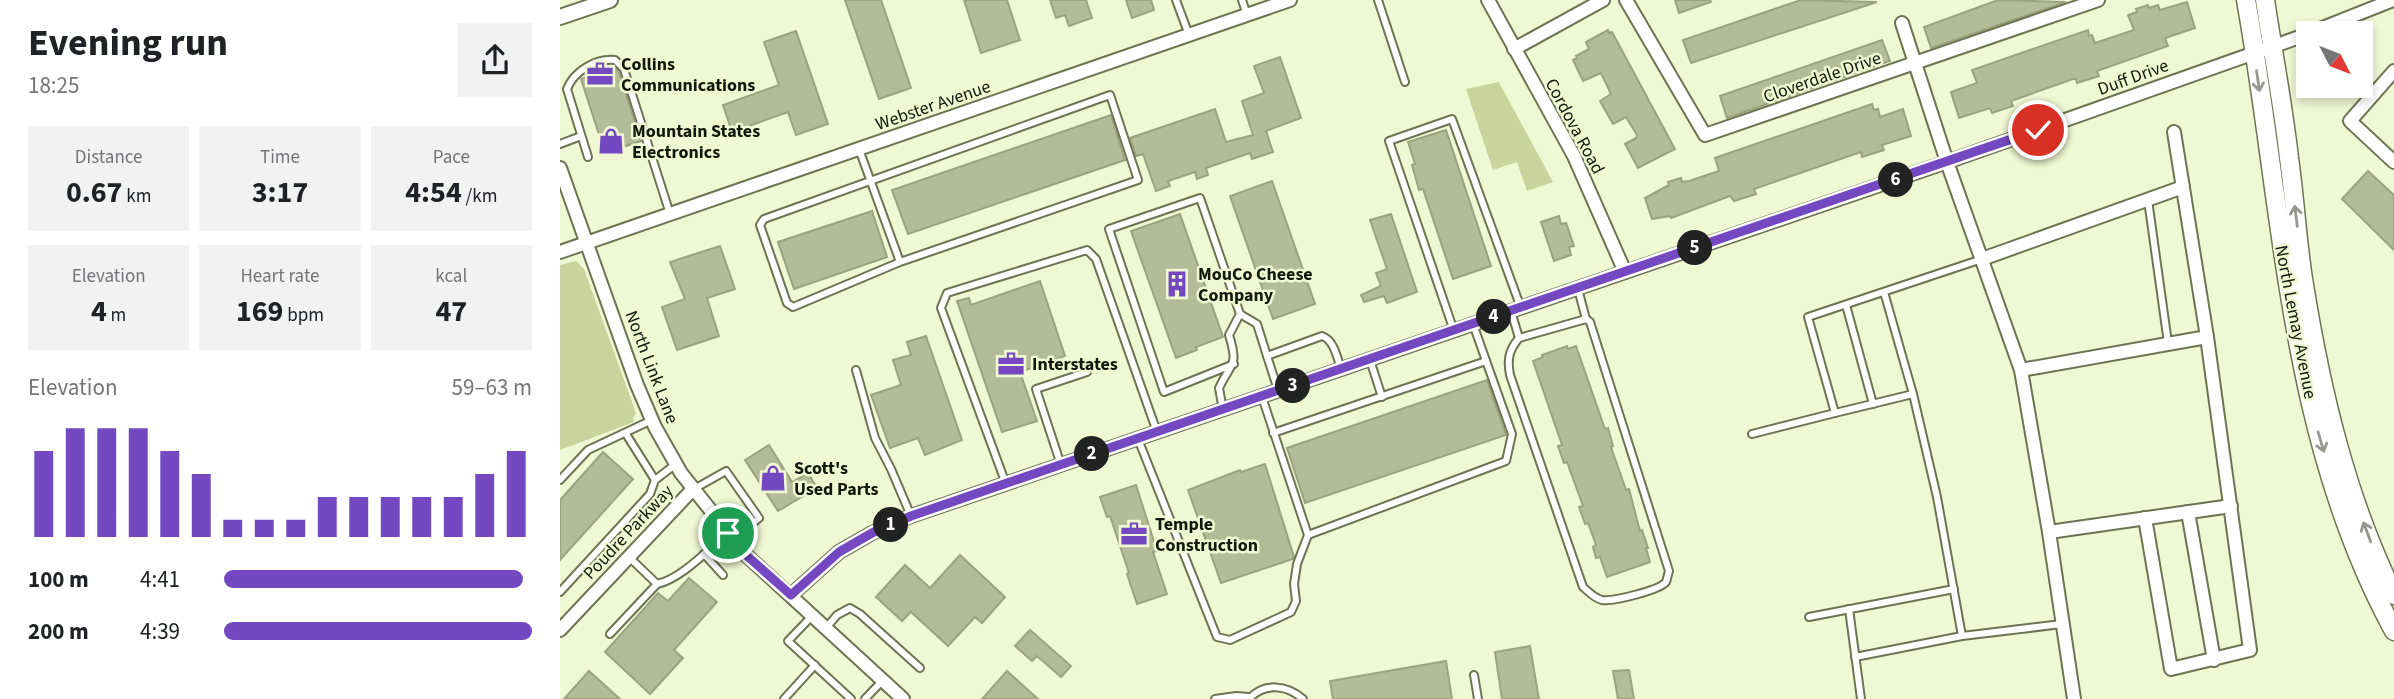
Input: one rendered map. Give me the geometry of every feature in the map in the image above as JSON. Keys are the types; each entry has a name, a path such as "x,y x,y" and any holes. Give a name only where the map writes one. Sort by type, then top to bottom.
{"main road":[{"name":"North Lemay Avenue","path":"2246,0 2287,283 2317,430 2358,554 2394,631"},
{"name":"North Lemay Avenue","path":"2266,0 2304,284 2326,395 2338,448 2354,497 2380,568 2394,595"}],"street":[{"path":"560,17 610,0"},
{"name":"Webster Avenue","path":"560,252 1247,15 1272,3 1290,0"},
{"name":"Cordova Road","path":"1488,0 1574,156 1625,272"},
{"path":"1514,50 1603,0"},
{"name":"Cloverdale Drive","path":"1626,0 1705,135 2098,0"},
{"name":"Duff Drive","path":"2341,21 2393,0"},
{"path":"1902,23 1947,162 2021,370 2074,699"},
{"name":"Duff Drive","path":"791,595 839,552 872,533 911,516 1947,162 2296,38"},
{"path":"2394,71 2350,121 2394,162"},
{"path":"2145,518 2171,669 2250,650 2207,337 2174,132"},
{"name":"North Link Lane","path":"560,168 564,192 587,243 636,385 652,420 692,490 746,555 904,699"},
{"path":"1982,259 2183,187"},
{"path":"2021,370 2207,337"},
{"name":"Poudre Parkway","path":"562,625 692,490"},
{"path":"2049,532 2231,506"},
{"path":"2188,512 2214,660"}],"lane":[{"path":"1187,0 1177,2 1189,35"},
{"path":"1242,0 1247,15"},
{"path":"1378,0 1405,82"},
{"path":"588,157 567,89 570,80 594,63 615,60 624,69 670,214"},
{"path":"1110,95 1138,180 900,261 793,307 787,303 760,225 764,219 871,180 1110,95"},
{"path":"1454,331 1389,141 1452,119 1516,310 1519,338"},
{"path":"560,144 581,136"},
{"path":"859,149 900,261"},
{"path":"1234,364 1164,392 1109,229 1200,198 1240,314 1257,324 1278,391"},
{"path":"2147,200 2168,344"},
{"path":"1006,484 941,308 947,293 1087,250 1096,259 1157,432"},
{"path":"1835,413 1808,317 1982,259"},
{"path":"1578,289 1669,571 1667,581 1659,587 1614,600 1603,600 1583,587 1510,375 1508,360 1511,348 1519,338 1586,319"},
{"path":"1884,292 1913,394 1937,497 1962,636"},
{"path":"1846,305 1873,404"},
{"path":"1223,410 1219,388 1234,364 1229,335 1240,314"},
{"path":"1308,535 1507,461 1512,434 1473,324"},
{"path":"1267,356 1322,336 1331,343 1341,369"},
{"path":"1370,359 1381,397"},
{"path":"1273,433 1486,360"},
{"path":"856,370 875,438 911,516"},
{"path":"1061,465 1036,389 1087,372"},
{"path":"1752,434 1913,394"},
{"path":"1138,439 1217,637 1230,640 1291,612 1296,601 1294,584 1297,564 1308,535 1262,397"},
{"path":"560,480 588,450 652,420"},
{"path":"625,434 655,480"},
{"path":"560,592 650,494 655,480 676,464"},
{"path":"610,634 657,584 665,582 759,518 726,471 692,490"},
{"path":"704,554 723,575"},
{"path":"629,557 657,584"},
{"path":"1809,617 1954,589"},
{"path":"826,628 837,615 850,608 920,668"},
{"path":"1849,609 1861,699"},
{"path":"813,615 788,641 851,699"},
{"path":"1855,657 1962,636 2063,624"},
{"path":"784,699 815,665"},
{"path":"1474,675 1478,699"},
{"path":"865,699 883,680"},
{"path":"1215,699 1236,695 1249,698 1260,690 1279,687 1293,690 1303,699"}],"green space":[{"path":"1499,82 1553,182 1527,191 1517,162 1493,170 1466,89"},
{"path":"576,261 584,269 636,413 634,422 560,450 560,265"}],"building":[{"path":"845,0 881,0 911,88 879,99"},
{"path":"964,0 1007,0 1020,40 981,53"},
{"path":"1050,0 1086,0 1092,18 1069,26 1065,15 1056,18"},
{"path":"1126,0 1151,0 1154,10 1132,18"},
{"path":"1675,0 1710,0 1711,2 1679,13"},
{"path":"1801,0 1877,2 1691,63 1683,40"},
{"path":"1998,0 2066,2 1931,48 1924,27"},
{"path":"2187,2 2195,28 2165,38 2168,46 2097,71 2099,76 2077,83 2076,79 2073,79 2011,101 2013,106 1992,113 1990,108 1959,118 1951,92 1977,83 1972,70 2088,30 2095,43 2134,30 2128,15 2137,12 2136,9 2158,5 2160,10"},
{"path":"1608,30 1609,33 1612,32 1675,149 1638,168 1625,144 1637,135 1626,117 1613,124 1600,101 1611,94 1601,73 1583,81 1573,60 1589,49 1586,42"},
{"path":"796,31 828,124 796,135 788,112 732,132 723,105 779,85 764,42"},
{"path":"1882,40 1890,61 1727,118 1720,96"},
{"path":"1280,57 1301,118 1266,131 1273,152 1252,159 1250,153 1206,168 1208,175 1197,179 1195,172 1168,181 1170,186 1156,191 1143,154 1136,156 1130,138 1215,109 1226,142 1253,135 1242,101 1264,93 1254,66"},
{"path":"613,66 619,72 641,141 605,153 581,79"},
{"path":"1872,104 1874,110 1878,109 1880,117 1903,109 1911,136 1882,145 1884,150 1862,157 1861,152 1754,189 1756,194 1734,201 1730,196 1671,218 1652,219 1645,198 1669,185 1668,182 1681,178 1682,182 1689,181 1719,171 1715,158"},
{"path":"1111,115 1125,160 908,234 892,190"},
{"path":"1446,130 1491,266 1453,279 1423,189 1419,190 1408,142"},
{"path":"2368,171 2394,195 2394,250 2342,199"},
{"path":"1272,181 1315,304 1273,319 1230,196"},
{"path":"872,211 887,257 794,289 778,242"},
{"name":"MouCo Cheese Company","path":"1180,214 1223,337 1176,358 1131,231"},
{"path":"1391,214 1417,292 1387,303 1384,296 1364,302 1361,295 1381,286 1376,273 1387,269 1370,220"},
{"path":"1559,216 1561,224 1566,223 1574,246 1569,247 1571,255 1554,261 1541,222"},
{"path":"720,246 735,289 707,298 719,336 677,350 662,307 685,299 670,262"},
{"name":"Interstates","path":"1040,281 1065,356 1020,372 1037,421 1002,432 957,301 969,298 971,305"},
{"path":"926,336 962,440 925,455 918,438 890,448 871,395 901,385 893,360 911,355 907,342"},
{"path":"1567,346 1568,349 1576,346 1605,429 1608,428 1613,446 1611,447 1626,490 1629,489 1640,531 1642,530 1648,548 1650,562 1607,577 1600,557 1596,558 1593,547 1596,545 1588,523 1585,524 1579,507 1583,506 1567,462 1564,463 1558,446 1562,445 1533,361"},
{"path":"1487,380 1506,435 1305,503 1287,448"},
{"name":"Scott's Used Parts","path":"769,445 792,482 808,473 817,488 778,511 745,460"},
{"path":"603,452 633,479 560,560 560,500"},
{"path":"1265,464 1294,557 1221,583 1188,490 1240,470 1241,472"},
{"name":"Temple Construction","path":"1136,485 1157,551 1153,552 1167,594 1137,604 1110,516 1107,517 1100,497"},
{"path":"960,555 1005,597 982,623 975,617 948,646 911,612 902,621 876,597 905,565 930,588"},
{"path":"689,578 717,602 674,650 683,658 650,694 605,652 658,593 668,601"},
{"path":"1030,630 1071,666 1061,677 1037,656 1032,661 1015,646"},
{"path":"1530,646 1539,699 1502,699 1495,652"},
{"path":"1446,661 1452,699 1333,699 1330,681"},
{"path":"1629,670 1634,699 1618,699 1613,671"},
{"path":"589,671 620,699 564,699"},
{"path":"1007,671 1038,699 982,699"}],"place":[{"name":"Collins Communications","path":"600,74"},
{"name":"Mountain States Electronics","path":"611,141"},
{"name":"MouCo Cheese Company","path":"1177,284"},
{"name":"Interstates","path":"1011,364"},
{"name":"Scott's Used Parts","path":"773,478"},
{"name":"Temple Construction","path":"1134,534"}],"route":[{"path":"728,533 746,555 791,595 839,552 872,533 911,516 2038,130"}]}
